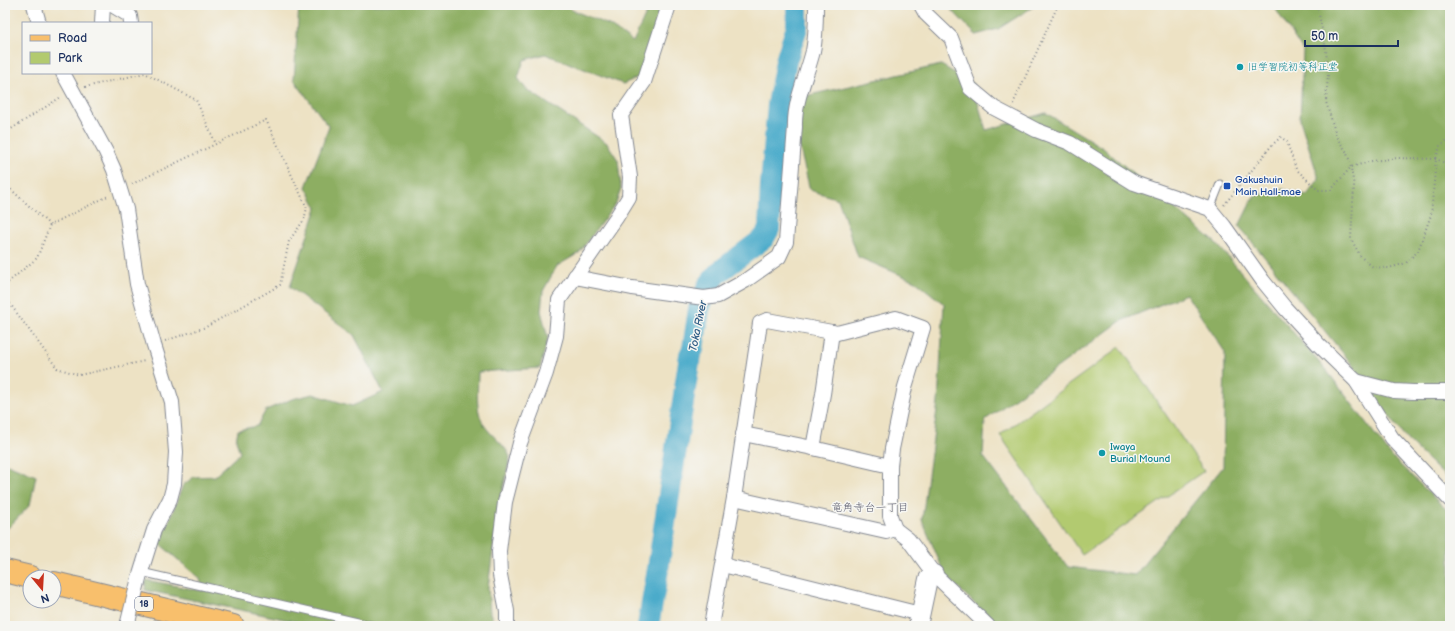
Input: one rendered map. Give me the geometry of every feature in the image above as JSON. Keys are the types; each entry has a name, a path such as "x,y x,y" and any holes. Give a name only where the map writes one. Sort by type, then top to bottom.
{"main road":[{"path":"5,571 22,575"},
{"name":"18","path":"62,585 233,626"}],"street":[{"path":"34,5 39,22"},
{"path":"102,5 102,22"},
{"path":"112,5 130,16 132,22"},
{"path":"507,626 507,611 500,575 499,551 505,502 520,443 548,366 556,336 558,300 629,198 630,177 622,115 644,82 669,5"},
{"path":"575,276 632,288 704,298 718,296 745,281 779,257 786,242 795,127 794,114 813,51 816,26 816,5"},
{"path":"921,5 926,14 951,38 970,88 994,108 1036,130 1070,143 1134,183 1213,212 1263,281 1318,344 1356,381 1392,438 1450,500"},
{"path":"64,74 106,152 120,190 126,209 137,284 172,402 176,445 176,471 174,484 170,499 154,530 140,575 127,626"},
{"path":"711,626 734,498 760,323 767,320 837,334 896,318 923,328 905,387 892,449 890,466 890,516 895,529 908,539 934,574 988,626"},
{"path":"813,448 832,332"},
{"path":"1356,381 1394,391 1450,392"},
{"path":"743,434 813,448 890,466"},
{"path":"734,498 886,532 895,529"},
{"path":"723,565 919,620 928,579 934,574"}],"lane":[{"path":"1213,212 1220,184"},
{"path":"140,575 375,626"}],"path":[{"path":"1008,115 1058,5"},
{"path":"1315,5 1318,9 1326,50 1328,75 1326,102 1337,138 1346,151 1351,167 1354,186 1351,239 1361,257 1373,267 1389,268 1406,263 1418,251 1431,216 1436,159 1440,146 1450,138"},
{"path":"5,133 72,90 141,74"},
{"path":"147,74 196,100 216,144"},
{"path":"5,285 37,258 50,225 266,120 307,208 304,220 289,241 280,285 206,327 156,352 79,375 57,368 5,298"},
{"path":"1213,212 1272,145 1281,137 1288,142 1296,169 1318,190 1331,190 1351,167 1372,160 1398,158 1436,159 1450,165"},
{"path":"5,184 50,225"}],"green space":[{"path":"299,5 567,5 572,10 609,25 633,42 650,5 661,5 641,76 623,84 545,54 524,60 518,78 526,89 607,143 618,160 621,188 616,203 579,253 557,266 543,291 541,311 548,338 540,368 478,372 478,409 480,416 487,429 503,446 510,457 498,513 488,587 490,613 495,626 317,626 145,590 146,580 203,591 200,579 160,544 183,485 194,477 215,476 240,453 236,440 238,430 257,426 266,410 292,399 313,394 352,406 383,392 354,335 290,287 317,208 306,187 329,127 294,80"},
{"path":"947,5 1036,5 998,29 976,35"},
{"path":"1273,5 1450,5 1450,481 1408,441 1355,368 1239,226 1254,196 1282,189 1307,195 1319,179 1300,120 1303,51"},
{"path":"941,65 972,83 986,130 1046,113 1103,148 1216,243 1330,375 1392,457 1450,513 1450,626 1001,626 978,607 945,575 922,520 938,402 944,304 915,281 858,257 838,199 810,190 788,100","holes":["1186,294 1225,352 1223,467 1135,575 1068,567 983,456 985,420 1121,321"]},
{"name":"Iwaya Burial Mound","path":"1120,347 1204,471 1082,555 1000,435"},
{"path":"5,463 36,476 30,505 5,531"}],"waterway":[{"name":"Toka River","path":"648,626 690,355 693,349 699,309 708,286 719,272 764,238 769,229 778,105 786,61 797,27 797,5"}],"place":[{"name":"旧学習院初等科正堂","path":"1240,67"},
{"name":"Gakushuin Main Hall-mae","path":"1227,186"},
{"name":"Iwaya Burial Mound","path":"1102,453"}],"district":[{"name":"竜角寺台一丁目","path":"870,507"}]}
